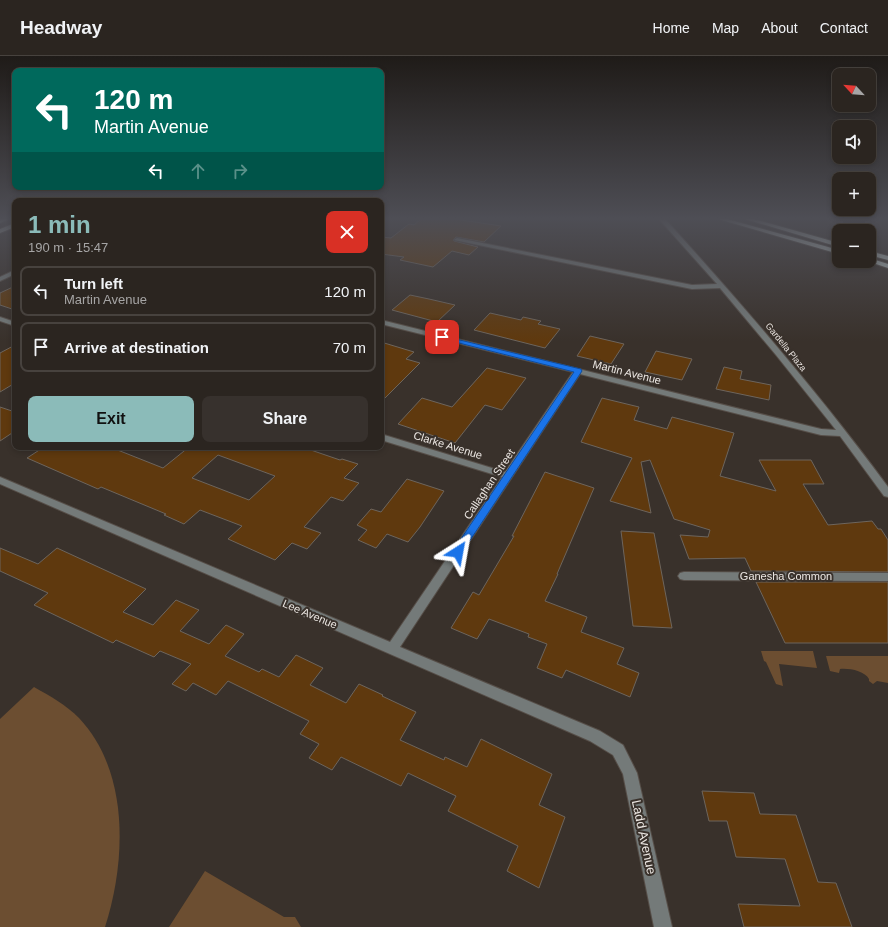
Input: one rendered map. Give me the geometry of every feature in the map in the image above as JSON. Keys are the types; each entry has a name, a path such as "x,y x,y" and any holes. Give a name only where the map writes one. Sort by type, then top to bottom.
{"main road":[{"path":"876,262 888,266"}],"street":[{"path":"555,260 692,287 723,286"},
{"name":"Gardella Plaza","path":"699,260 723,286 844,433 888,494"},
{"path":"0,279 12,273"},
{"path":"0,319 12,323"},
{"name":"Martin Avenue","path":"384,323 821,432 844,433"},
{"name":"Callaghan Street","path":"392,649 578,371"},
{"name":"Clarke Avenue","path":"384,438 508,476"},
{"name":"Lee Avenue","path":"0,480 596,736 618,750"},
{"name":"Ganesha Common","path":"684,576 888,577"},
{"name":"Ladd Avenue","path":"618,750 630,772 663,927"}],"shaded area":[{"path":"761,651 813,651 817,668 779,664 783,686 776,684 766,662 764,661"},
{"path":"826,656 888,656 888,683 877,681 873,684 864,674 848,669 840,669 839,673 830,671"},
{"path":"34,687 52,697 79,718 96,740 108,764 115,791 119,818 119,847 117,875 105,927 0,927 0,719"},
{"path":"205,871 284,917 295,917 301,927 169,927"}],"building":[{"path":"400,260 442,260 433,267"},
{"path":"12,287 12,309 0,305 0,293"},
{"path":"410,295 455,305 437,322 392,310"},
{"path":"490,313 521,320 523,317 541,321 538,324 560,329 545,348 474,330"},
{"path":"590,336 624,344 611,364 577,356"},
{"path":"384,343 414,352 406,359 420,363 384,399"},
{"path":"12,347 12,385 0,392 0,353"},
{"path":"656,351 692,359 682,380 645,372"},
{"path":"724,367 742,371 740,379 771,385 769,400 716,389"},
{"path":"487,368 526,378 502,410 485,405 455,443 398,424 422,398 452,407"},
{"path":"602,398 639,407 634,420 667,429 672,417 734,433 720,476 776,491 759,460 811,460 824,484 803,484 828,525 872,521 878,529 881,529 888,540 888,572 751,571 745,558 689,559 680,535 708,537 710,530 674,519 650,460 641,462 651,513 610,501 632,458 581,442"},
{"path":"0,407 12,411 12,433 0,441"},
{"path":"39,450 118,450 163,468 185,450 311,450 340,460 342,459 358,464 344,478 359,483 343,501 331,497 304,527 321,533 307,549 292,543 275,560 228,539 242,526 200,510 184,524 164,515 166,514 101,487 98,489 27,458","holes":["218,455 275,476 249,500 192,478"]},
{"path":"545,472 594,488 545,601 587,617 581,632 624,648 617,664 639,673 630,697 566,670 562,678 537,668 547,644 528,637 529,634 489,619 477,639 451,628 473,592 479,595 514,536 512,536"},
{"path":"407,479 444,491 408,542 387,534 376,548 358,540 367,530 357,525 371,509 381,512"},
{"path":"621,531 654,533 672,628 633,626"},
{"path":"0,548 38,564 57,548 146,589 123,612 153,625 176,600 199,610 180,631 209,644 226,625 244,634 225,656 259,672 262,669 279,677 296,655 323,668 310,685 346,703 359,684 383,695 382,696 416,712 400,740 444,760 445,757 467,767 481,739 552,774 539,805 565,817 539,888 507,871 518,846 448,811 456,796 408,773 401,786 341,757 332,770 309,758 319,744 300,734 309,721 228,681 216,695 193,683 186,691 172,684 191,664 160,651 154,657 116,640 113,643 34,605 48,593 0,571"},
{"path":"756,582 888,582 888,643 785,643"},
{"path":"702,791 754,793 760,814 796,815 818,882 836,883 852,927 744,927 738,904 800,906 785,859 736,857 727,821 709,821"}],"route":[{"path":"442,337 578,371 458,552"}]}
